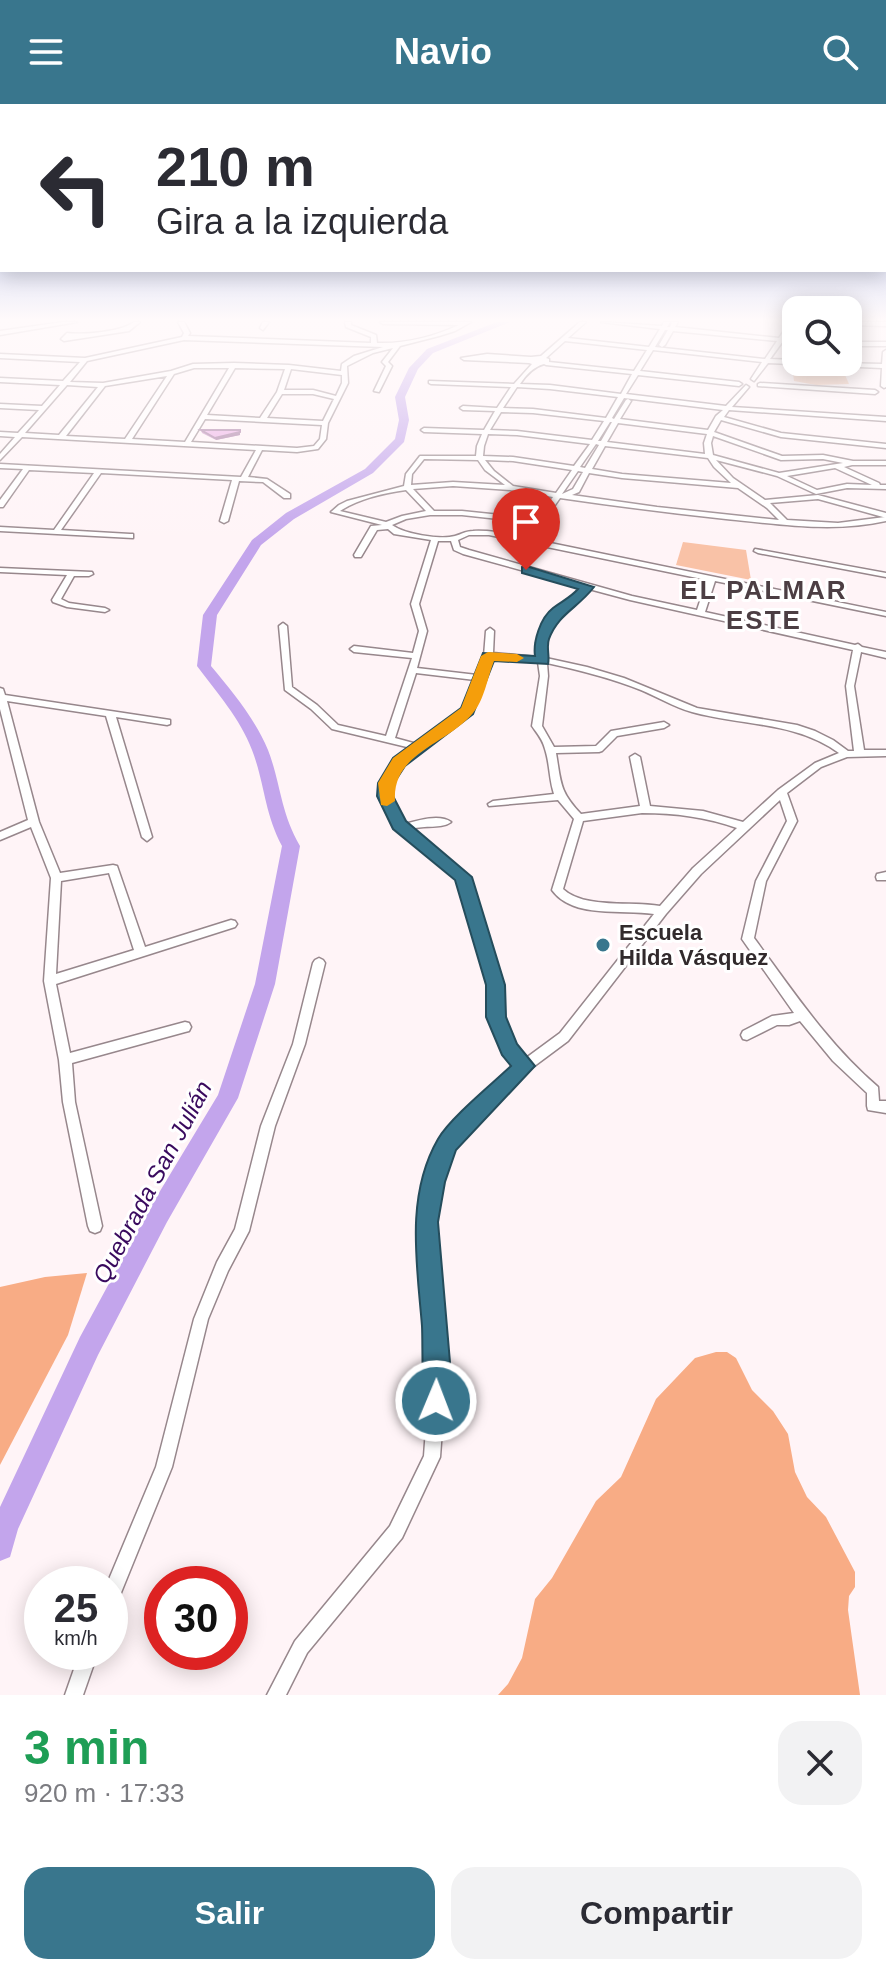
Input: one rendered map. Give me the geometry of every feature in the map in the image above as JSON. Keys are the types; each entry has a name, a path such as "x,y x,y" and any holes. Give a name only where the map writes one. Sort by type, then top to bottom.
{"street":[{"path":"0,458 54,396"},
{"path":"61,437 94,396"},
{"path":"127,441 157,396"},
{"path":"187,444 216,396"},
{"path":"263,419 277,396"},
{"path":"0,434 260,448 316,448 323,439 325,423 337,398 328,396"},
{"path":"510,396 484,431 479,456 510,486"},
{"path":"561,497 576,490 603,445 626,396"},
{"path":"628,396 726,408 886,419"},
{"path":"734,396 709,432 709,456 784,522"},
{"path":"0,406 44,408"},
{"path":"463,408 500,409 709,432 773,457 823,457 853,463 886,463"},
{"path":"204,417 325,423"},
{"path":"718,417 781,435 886,446"},
{"path":"527,540 561,497 593,444 612,421"},
{"path":"424,430 484,431 709,456 779,475 817,494 886,517"},
{"path":"224,521 240,479 260,448"},
{"path":"407,487 409,474 422,457 479,456 740,486"},
{"path":"779,475 853,463"},
{"path":"0,466 272,482 287,496"},
{"path":"838,467 884,486"},
{"path":"0,505 27,468"},
{"path":"56,532 98,472"},
{"path":"886,517 843,525 784,522 561,497 510,486 459,483 407,487 344,505 335,512 387,526 397,532 435,539 454,539 478,533 527,540 886,614"},
{"path":"763,502 847,486 884,486"},
{"path":"407,487 433,514"},
{"path":"358,555 374,528 433,514 539,521"},
{"path":"0,529 130,536"},
{"path":"390,738 423,631 415,604 435,539"},
{"path":"454,539 457,548 466,552 587,587 858,647 883,656"},
{"path":"758,551 886,575"},
{"path":"0,570 89,574"},
{"path":"72,573 56,600 67,605 105,610"},
{"path":"700,614 712,578"},
{"path":"579,818 559,797 552,777 549,739 537,726 536,718 543,684 540,643 556,612 571,604 587,587"},
{"path":"283,626 288,688 335,727 419,747"},
{"path":"490,631 488,656 468,710 399,762 386,783 385,796 403,828 463,877 496,985 496,1017 509,1049 525,1066"},
{"path":"852,753 850,686 858,647"},
{"path":"354,649 416,656"},
{"path":"488,656 584,668 694,709 798,728 852,753"},
{"path":"412,670 480,678"},
{"path":"95,1226 69,1102 65,1060 50,981 56,878 34,822 1,694 167,722"},
{"path":"110,713 147,837"},
{"path":"551,750 599,749 614,733 664,725"},
{"path":"276,1695 301,1647 396,1532 432,1457 438,1374 426,1222 433,1182 447,1144 525,1066 564,1037 662,911 744,826 782,792 818,765 852,753 886,753"},
{"path":"635,757 645,808"},
{"path":"782,792 792,821 761,881 748,939 802,1015 846,1069 873,1091 873,1106 886,1107"},
{"path":"493,804 559,797"},
{"path":"579,818 645,808 686,810 744,826"},
{"path":"579,818 559,879 557,890 561,897 577,903 636,905 662,911"},
{"path":"0,836 34,822"},
{"path":"403,828 420,823 446,822"},
{"path":"56,878 113,869 141,953"},
{"path":"50,981 231,924"},
{"path":"124,1566 164,1467 201,1319 222,1267 242,1231 268,1126 299,1044 319,963"},
{"path":"747,1035 776,1020 789,1020 802,1015"},
{"path":"65,1060 185,1027"},
{"path":"74,1695 83,1670"}],"shaded area":[{"path":"683,542 746,550 751,580 676,565"},
{"path":"87,1273 68,1335 0,1465 0,1287 45,1277"},
{"path":"727,1352 736,1358 752,1390 773,1411 788,1434 795,1472 807,1497 826,1517 855,1572 855,1587 849,1596 848,1610 860,1695 498,1695 508,1684 522,1658 535,1599 552,1578 596,1501 621,1477 656,1399 695,1358"}],"building":[{"path":"201,430 240,430 240,432 215,438"}],"waterway":[{"name":"Quebrada San Julián","path":"0,1547 5,1527 89,1346 159,1214 227,1098 265,984 291,846 278,823 260,750 234,703 204,666 210,615 256,543 290,516 369,471 400,440 404,420 400,396"}],"slow traffic":[{"path":"387,801 386,783 399,762 468,710 488,656 517,658"}],"place":[{"name":"Escuela Hilda Vásquez","path":"603,945"}],"district":[{"name":"EL PALMAR ESTE","path":"764,605"}],"route":[{"path":"436,1401 438,1374 426,1222 433,1182 447,1144 525,1066 509,1049 496,1017 496,985 471,894 463,877 414,840 399,824 385,796 386,783 399,762 468,710 488,656 542,661 540,643 556,612 576,601 587,587 526,570"}]}
